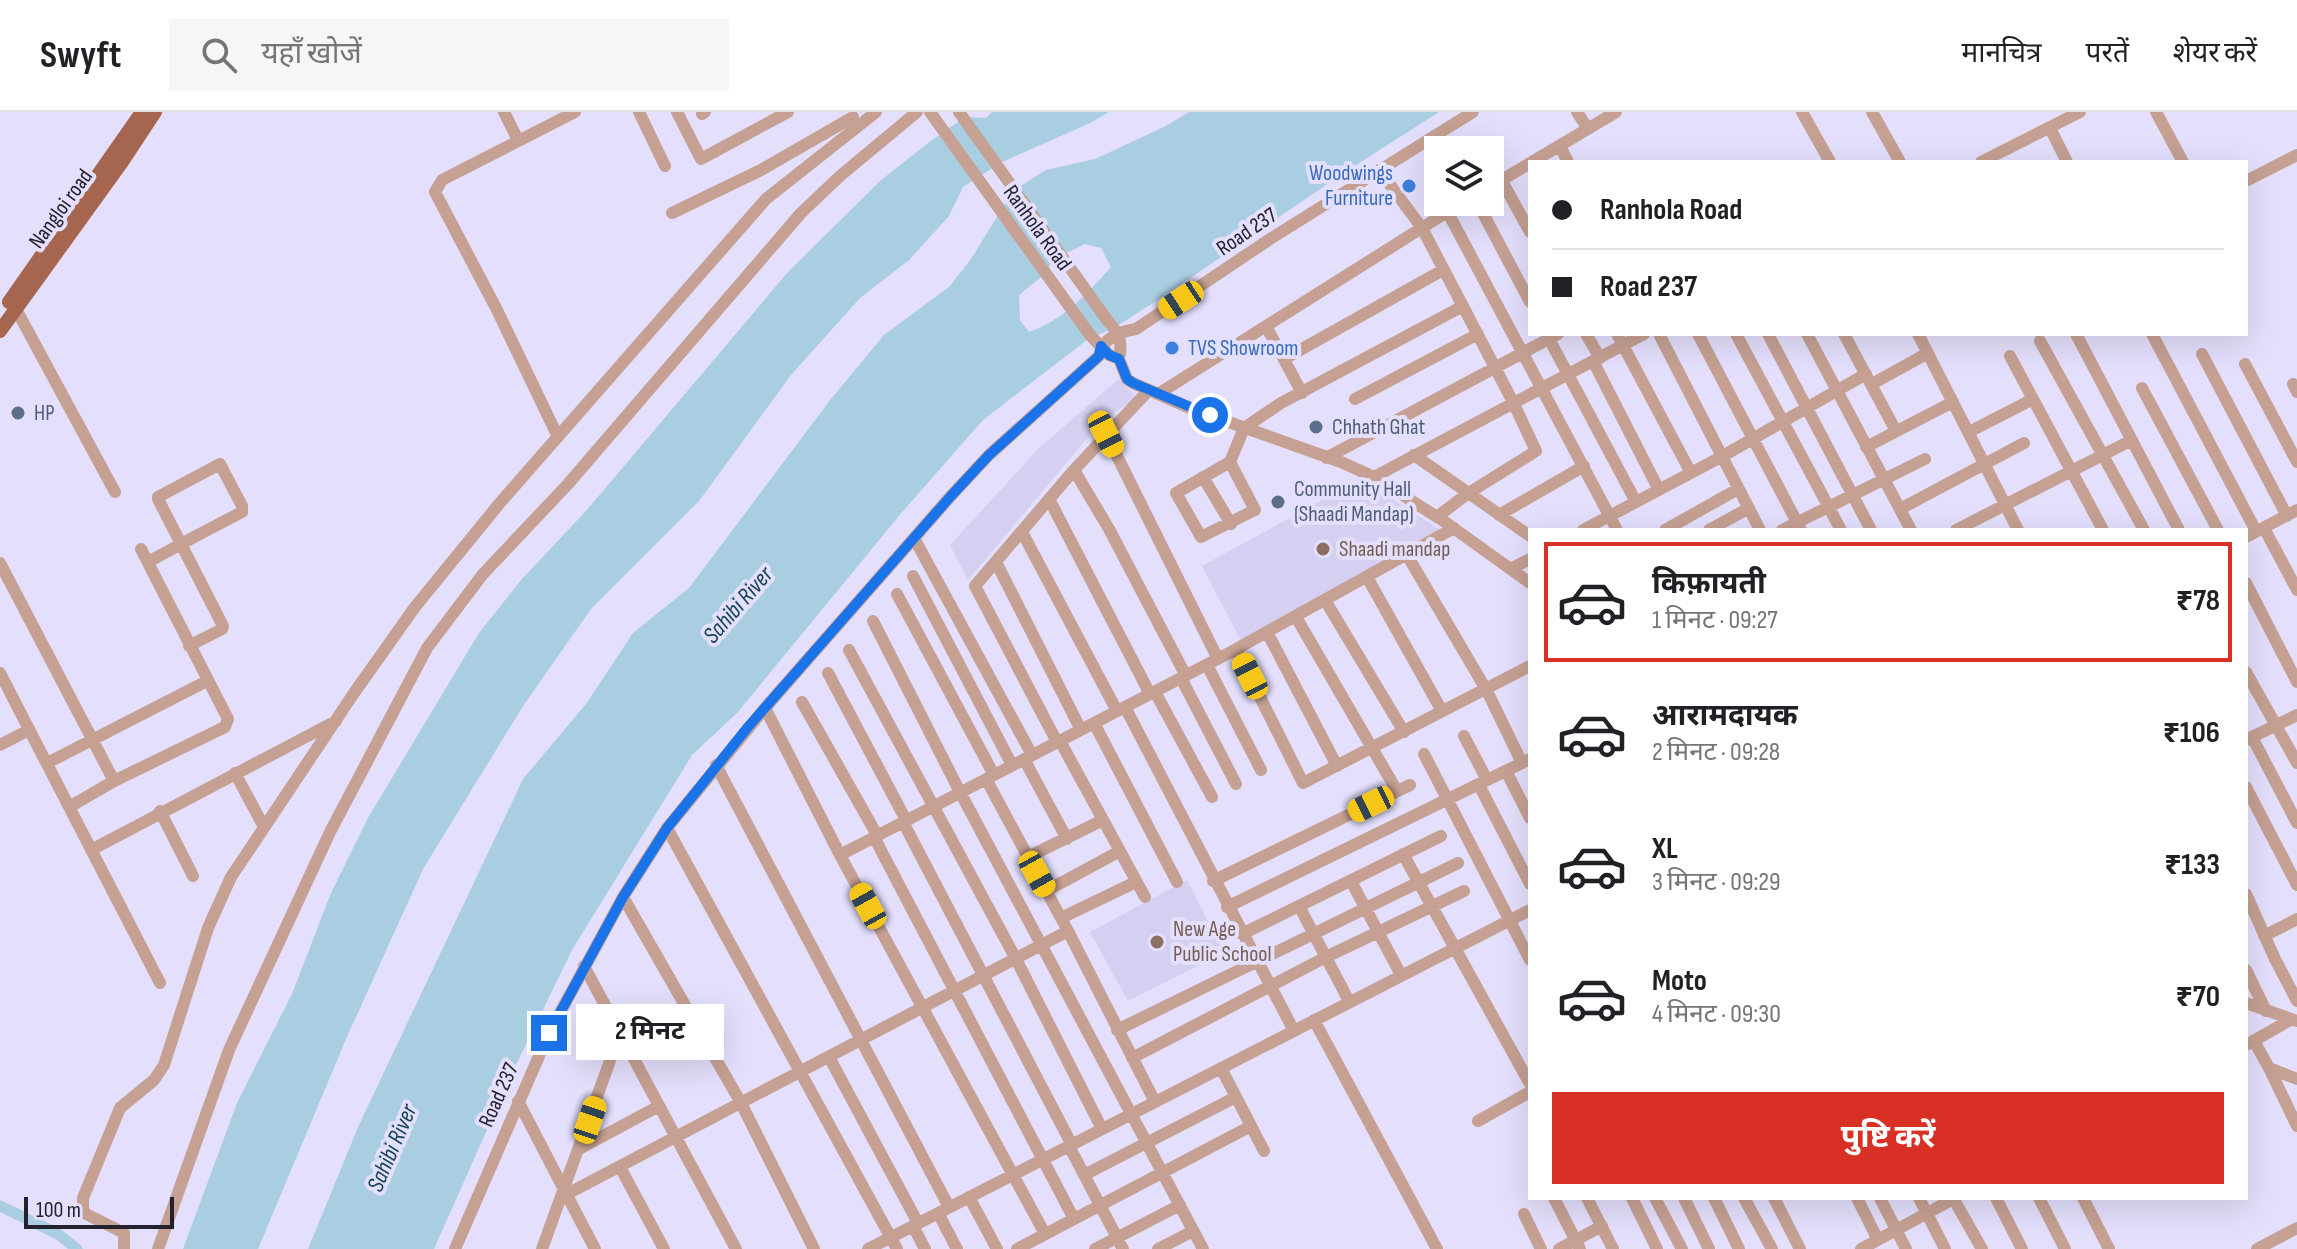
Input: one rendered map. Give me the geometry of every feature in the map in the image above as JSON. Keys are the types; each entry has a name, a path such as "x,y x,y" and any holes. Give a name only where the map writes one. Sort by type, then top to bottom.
{"main road":[{"name":"Nangloi road","path":"0,331 122,162 149,113"},
{"path":"0,316 149,113"}],"street":[{"path":"504,112 518,140"},
{"path":"558,437 496,308 435,192 442,180 575,112"},
{"path":"639,112 665,166"},
{"path":"677,112 701,159 788,112"},
{"path":"835,112 865,116"},
{"path":"158,1249 229,1050 330,832 427,648 483,574 568,484 801,213 917,112"},
{"name":"Ranhola Road","path":"959,112 1118,332"},
{"name":"Road 237","path":"455,1249 518,1101 584,966 667,828 716,765 914,538 989,455 1099,356 1101,346 1118,332 1136,329 1473,112"},
{"path":"1577,112 1588,129"},
{"path":"1538,160 1616,112"},
{"path":"1802,112 1829,160"},
{"path":"1872,112 1899,160"},
{"path":"2156,112 2182,160"},
{"name":"Ranhola Road","path":"930,113 1090,335 1109,355 1119,359 1127,379 1374,477 1454,528 1528,582"},
{"path":"1985,160 2050,128 2071,114"},
{"path":"672,213 865,116"},
{"path":"124,1249 124,1233 86,1214 83,1198 123,1103 146,1088 164,1065 217,906 231,877 415,607 558,437 766,199 865,116"},
{"path":"2050,128 2066,160"},
{"path":"1560,146 1567,160"},
{"path":"2248,180 2297,155"},
{"path":"1504,180 1528,166"},
{"path":"1379,170 1422,228 1536,451 1467,494 1437,517"},
{"path":"1504,195 1528,229"},
{"path":"1145,897 975,586 1106,434 1154,392 1266,326 1440,216"},
{"path":"1450,216 1616,528"},
{"path":"1484,216 1528,298"},
{"path":"1284,359 1443,270"},
{"path":"1230,462 1255,506 1254,512 1204,538 1199,535 1176,493 1230,462 1244,428 1463,306"},
{"path":"16,309 115,492"},
{"path":"1266,326 1302,393"},
{"path":"1118,332 1122,346 1119,359"},
{"path":"1355,399 1478,334"},
{"path":"1326,458 1552,336 1568,375 1636,502"},
{"path":"1587,336 1659,490"},
{"path":"1660,336 1759,528"},
{"path":"1699,336 1799,526 1829,506 1925,459"},
{"path":"1737,336 1840,528"},
{"path":"1769,336 1870,528"},
{"path":"1808,336 1910,528"},
{"path":"1845,336 1896,431"},
{"path":"1919,336 2017,528"},
{"path":"2077,336 2178,528"},
{"path":"2153,336 2255,532 2297,590"},
{"path":"1374,477 1596,360 1620,340 1691,473"},
{"path":"2040,341 2143,528"},
{"path":"1587,528 1837,391 1928,353"},
{"path":"2202,354 2292,513 2255,532"},
{"path":"2010,356 2102,528"},
{"path":"2245,364 2297,462"},
{"path":"2142,388 2217,528"},
{"path":"1969,432 2033,399"},
{"path":"1866,447 1953,402"},
{"path":"1106,434 1261,770"},
{"path":"1960,528 2132,440"},
{"path":"1900,509 2024,443"},
{"path":"1414,455 1528,535"},
{"path":"148,562 182,544 244,509 219,463 158,497 182,544 223,626 189,646"},
{"path":"1499,515 1584,466"},
{"path":"1074,470 1109,529 1236,784"},
{"path":"1203,477 1231,524"},
{"path":"1669,528 1738,489"},
{"path":"1049,499 1152,693 1212,797"},
{"path":"1713,528 1749,508"},
{"path":"840,855 1213,662 1454,528"},
{"path":"1022,532 1294,1031"},
{"path":"914,538 1023,760"},
{"path":"71,806 114,781 225,727 228,719 141,549"},
{"path":"1227,907 1526,761 1407,555"},
{"path":"1510,569 1528,560"},
{"path":"996,562 1081,730"},
{"path":"0,563 114,781"},
{"path":"913,576 1067,839"},
{"path":"1367,577 1442,711"},
{"path":"2248,587 2297,682"},
{"path":"897,594 1155,1102"},
{"path":"1325,600 1404,732"},
{"path":"1296,617 1397,791"},
{"path":"873,621 960,792 1203,1249"},
{"path":"1267,632 1337,766"},
{"path":"1236,649 1303,783 1528,667"},
{"path":"849,650 1016,959 1102,1129"},
{"path":"0,673 160,983"},
{"path":"828,673 1120,1244"},
{"path":"2248,675 2297,763"},
{"path":"47,763 207,681"},
{"path":"0,707 14,700"},
{"path":"802,702 1074,1219"},
{"path":"765,708 840,855 1045,1234"},
{"path":"2297,715 2249,739 2297,823"},
{"path":"91,850 338,720"},
{"path":"1094,723 1177,882"},
{"path":"0,745 29,730"},
{"path":"1464,736 1528,880"},
{"path":"1424,754 1528,956"},
{"path":"716,765 861,1040 943,1210 957,1249"},
{"path":"1506,771 1528,814"},
{"path":"235,773 264,827"},
{"path":"1213,881 1410,785"},
{"path":"2248,791 2297,885"},
{"path":"160,811 193,876"},
{"path":"1028,857 1103,820"},
{"path":"667,828 894,1243"},
{"path":"1242,934 1441,836"},
{"path":"1046,891 1120,851"},
{"path":"1403,854 1528,1080"},
{"path":"1117,1030 1458,863"},
{"path":"1351,881 1401,975"},
{"path":"1061,918 1136,882"},
{"path":"1132,1058 1326,957 1464,891"},
{"path":"623,897 741,1103 814,1249"},
{"path":"2248,899 2297,1001"},
{"path":"1299,906 1349,1001"},
{"path":"868,1249 894,1243 915,1225 943,1210 1528,911"},
{"path":"2264,936 2297,919"},
{"path":"566,1192 676,1138 1068,931"},
{"path":"584,966 736,1249"},
{"path":"2248,974 2266,1011"},
{"path":"2248,1004 2294,1020"},
{"path":"1314,1020 1437,1249"},
{"path":"2294,1020 2250,1043 2269,1068 2297,1126"},
{"path":"542,1249 566,1192 620,1033"},
{"path":"829,1057 925,1249"},
{"path":"1221,1068 1264,1151"},
{"path":"2269,1068 2297,1079"},
{"path":"1478,1121 1528,1093"},
{"path":"1084,1175 1236,1097"},
{"path":"518,1101 595,1249"},
{"path":"579,1149 659,1106"},
{"path":"1017,1249 1251,1126"},
{"path":"620,1167 664,1249"},
{"path":"969,1197 997,1249"},
{"path":"1555,1200 1578,1245"},
{"path":"1588,1200 1613,1249"},
{"path":"1633,1200 1657,1249"},
{"path":"1656,1200 1682,1249"},
{"path":"1685,1200 1709,1249"},
{"path":"1715,1200 1739,1249"},
{"path":"1745,1200 1772,1249"},
{"path":"1775,1200 1800,1249"},
{"path":"1858,1200 1878,1240"},
{"path":"1881,1200 1906,1249"},
{"path":"1920,1200 1945,1249"},
{"path":"1861,1249 1950,1200"},
{"path":"1955,1200 1982,1249"},
{"path":"1997,1200 2022,1249"},
{"path":"2040,1200 2065,1249"},
{"path":"2084,1200 2109,1249"},
{"path":"1095,1249 1120,1244 1180,1205"},
{"path":"1524,1214 1541,1249"},
{"path":"1559,1249 1578,1245 1602,1226"},
{"path":"2257,1249 2297,1228"},
{"path":"1158,1249 1193,1231"}],"shaded area":[{"path":"1119,379 1138,399 1104,418 968,580 950,545 1040,447"},
{"name":"Shaadi mandap","path":"1361,479 1445,533 1242,643 1202,566"},
{"name":"New Age Public School","path":"1187,880 1224,953 1128,1001 1090,932"}],"water":[{"path":"992,112 1109,112 1002,162 963,187 949,216 909,260 860,298 791,375 699,501 591,609 523,706 423,869 346,1039 258,1249 183,1249 237,1103 292,994 331,893 368,818 479,633 522,579 586,511 788,272 880,181 932,140 965,117 986,118"},
{"name":"Sahibi River","path":"1189,112 1439,112 1339,176 1164,296 1117,326 1087,340 983,420 903,511 737,713 692,755 572,950 515,1067 434,1249 308,1249 359,1125 523,779 586,704 633,633 689,588 831,399 884,335 949,287 971,259 1013,191 1046,170 1095,159","holes":["1085,244 1101,248 1111,267 1064,313 1029,332 1020,320 1019,295 1040,278 1056,258"]}],"waterway":[{"path":"0,1206 58,1234 77,1249"}],"place":[{"name":"Woodwings Furniture","path":"1409,186"},
{"name":"TVS Showroom","path":"1172,348"},
{"name":"HP","path":"18,413"},
{"name":"Chhath Ghat","path":"1316,427"},
{"name":"Community Hall (Shaadi Mandap)","path":"1278,502"},
{"name":"Shaadi mandap","path":"1323,549"},
{"name":"New Age Public School","path":"1157,942"}],"route":[{"path":"549,1033 623,897 667,828 716,765 950,497 989,455 1099,356 1101,346 1109,355 1119,359 1127,379 1133,383 1210,415"}]}
